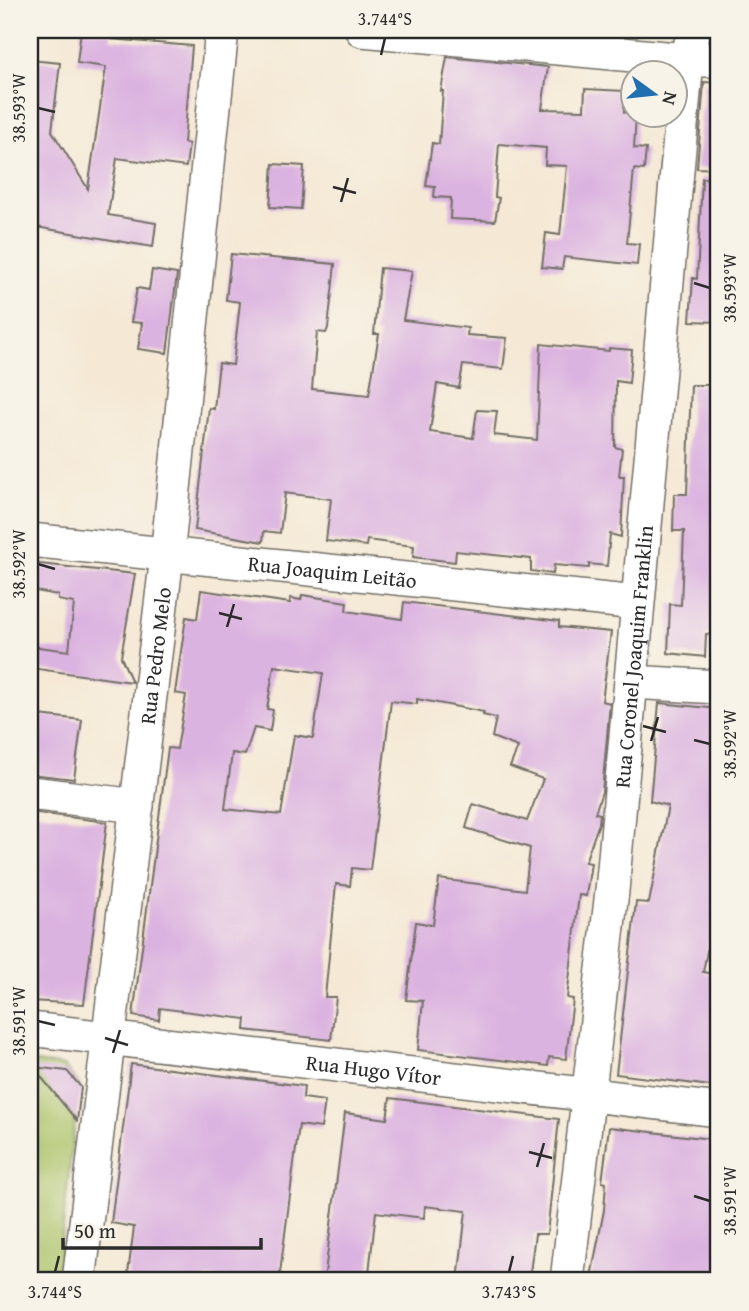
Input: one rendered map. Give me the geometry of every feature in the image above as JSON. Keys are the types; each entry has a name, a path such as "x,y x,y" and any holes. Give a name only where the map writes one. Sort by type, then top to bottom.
{"street":[{"name":"Rua Pedro Melo","path":"79,1281 167,556 222,30"},
{"path":"362,30 690,45 719,60"},
{"name":"Rua Coronel Joaquim Franklin","path":"567,1281 612,891 690,45"},
{"name":"Rua Joaquim Leitão","path":"30,540 637,603"},
{"path":"631,682 719,687"},
{"path":"30,793 137,806"},
{"name":"Rua Hugo Vítor","path":"30,1029 719,1110"}],"green space":[{"path":"30,1061 63,1066 79,1084 57,1281 30,1281"}],"building":[{"path":"81,30 111,33 111,39 192,46 184,143 189,144 186,167 117,158 108,215 156,223 153,247 30,226 30,60 60,63 52,131 88,189 106,67 77,63"},
{"path":"447,57 548,67 542,109 584,110 585,89 620,91 620,130 635,130 634,148 646,149 644,170 634,169 627,243 639,244 637,265 564,257 562,269 542,267 546,233 560,235 567,166 545,165 546,148 499,144 495,197 499,198 495,221 450,219 451,198 434,197 435,187 426,186 432,143 439,144 441,91"},
{"path":"704,82 719,83 719,169 697,168"},
{"path":"273,164 304,166 301,209 270,207"},
{"path":"702,178 719,178 719,322 690,321 693,278 697,279"},
{"path":"231,254 335,264 328,328 326,333 317,332 312,389 369,395 379,334 374,334 380,268 412,271 403,320 468,328 467,335 507,338 503,369 463,365 459,388 437,384 430,432 473,438 477,410 497,411 494,435 537,440 541,344 609,351 609,348 632,350 629,383 616,381 615,447 622,449 619,476 624,476 621,537 610,534 607,566 589,564 589,568 554,565 553,574 531,571 531,559 456,551 455,562 413,557 414,546 367,540 366,546 326,541 331,499 285,493 280,533 264,531 263,542 195,530 209,408 214,409 219,363 233,365 240,302 226,300"},
{"path":"152,270 177,274 167,353 138,349 142,323 131,322 137,288 149,290"},
{"path":"691,385 719,385 719,635 706,634 705,657 668,653 670,604 681,605 684,531 673,531 674,494 687,494"},
{"path":"30,563 135,574 121,657 132,682 30,668 30,646 69,651 74,603 58,600 58,595 30,590"},
{"path":"201,590 290,603 290,598 301,600 302,595 347,602 346,611 402,619 404,602 559,621 559,627 611,632 602,701 610,703 602,792 595,813 600,814 585,862 591,863 586,896 579,895 567,998 573,999 566,1059 549,1057 548,1066 418,1050 423,1001 406,1000 416,922 433,925 439,879 525,890 530,848 466,828 473,804 527,821 543,779 510,767 518,747 492,737 496,718 483,715 484,712 417,699 417,704 391,701 370,870 352,868 350,886 336,884 325,997 336,997 331,1040 245,1030 246,1019 160,1008 159,1020 133,1016 168,748 177,749 186,695 175,693 186,617 197,619","holes":["274,666 323,673 313,738 294,735 281,815 225,809 232,753 245,755 254,728 270,731 273,710 267,709"]},
{"path":"659,703 719,709 719,889 703,972 719,975 719,1087 616,1074 636,902 649,903 668,806 650,801"},
{"path":"30,714 82,720 74,779 30,774"},
{"path":"30,812 107,822 84,1004 30,1001"},
{"path":"131,1064 304,1086 303,1098 325,1101 321,1128 299,1125 279,1281 206,1278 206,1281 127,1281 134,1227 111,1223"},
{"path":"33,1067 67,1071 81,1087 77,1121"},
{"path":"390,1098 559,1119 547,1234 535,1234 529,1281 458,1281 466,1211 425,1206 424,1218 376,1212 368,1281 324,1281 345,1113 387,1119"},
{"path":"609,1127 719,1140 717,1281 595,1281 596,1277 591,1277 604,1210 606,1183 602,1182"}]}
